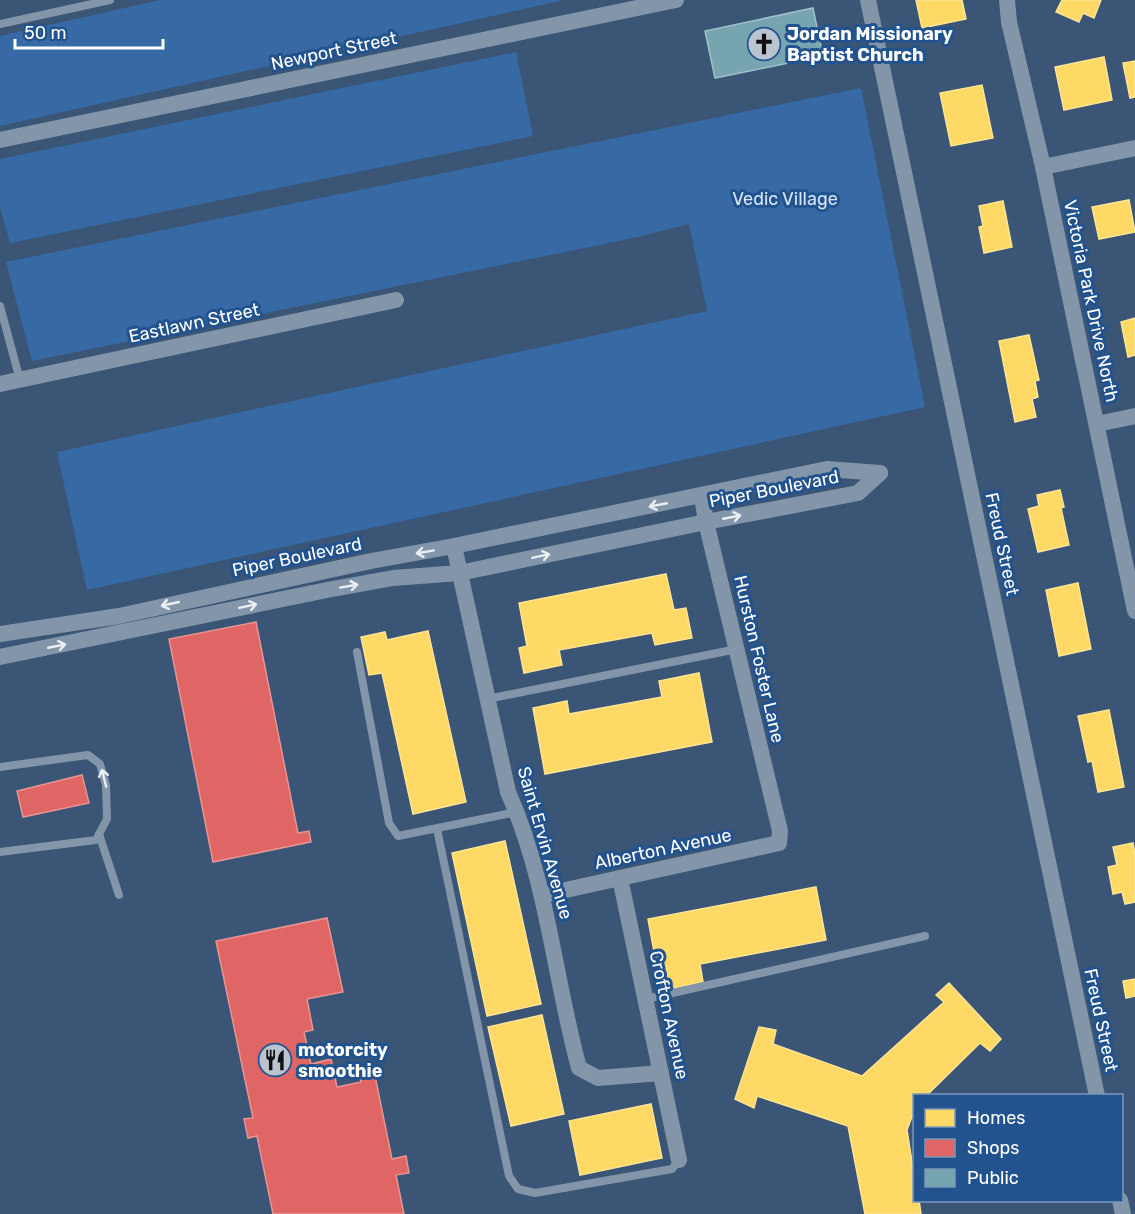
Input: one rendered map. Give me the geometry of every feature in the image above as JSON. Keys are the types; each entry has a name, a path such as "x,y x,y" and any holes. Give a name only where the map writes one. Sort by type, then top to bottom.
{"street":[{"name":"Newport Street","path":"0,140 676,0"},
{"name":"Freud Street","path":"868,0 1097,1094"},
{"name":"Victoria Park Drive North","path":"1007,0 1135,611"},
{"path":"1043,167 1135,148"},
{"name":"Eastlawn Street","path":"0,384 396,300"},
{"path":"1096,424 1135,416"},
{"name":"Piper Boulevard","path":"0,634 119,616 359,564 827,469 880,473 858,493 459,573 393,578 327,590 0,657"},
{"name":"Hurston Foster Lane","path":"702,496 706,522 780,831"},
{"name":"Saint Ervin Avenue","path":"454,546 508,792 517,812 543,895 579,1068 598,1078 661,1073"},
{"name":"Alberton Avenue","path":"543,895 779,843 780,831"},
{"name":"Crofton Avenue","path":"620,878 679,1160"}],"lane":[{"path":"0,24 110,0"},
{"path":"0,306 20,380"},
{"path":"487,699 737,649"},
{"path":"357,652 389,823 398,836 517,812"},
{"path":"0,767 88,755 100,764 106,785 107,819 96,840 0,852"},
{"path":"437,829 508,1176 518,1189 534,1193 672,1169 679,1160"},
{"path":"99,834 119,895"},
{"path":"646,999 924,936"}],"green space":[{"path":"160,0 564,0 0,126 0,36"},
{"path":"516,52 533,136 10,243 0,208 0,159"},
{"name":"Vedic Village","path":"861,88 925,407 87,590 57,452 707,311 689,224 638,237 32,361 6,262"}],"building: Homes":[{"path":"916,0 962,0 966,19 922,28"},
{"path":"1062,0 1101,0 1094,18 1083,13 1079,22 1056,12"},
{"path":"1104,57 1112,100 1064,110 1055,67"},
{"path":"1135,61 1135,97 1130,98 1123,63"},
{"path":"982,85 993,138 951,146 940,93"},
{"path":"1129,200 1135,232 1099,239 1092,207"},
{"path":"1003,201 1012,247 984,253 979,227 983,226 979,206"},
{"path":"1135,318 1135,355 1128,357 1121,322"},
{"path":"1029,335 1039,380 1035,381 1038,397 1032,399 1036,417 1015,422 999,341"},
{"path":"1060,490 1064,507 1061,508 1069,545 1038,552 1028,509 1039,506 1037,495"},
{"path":"666,574 674,610 686,608 692,638 655,645 652,633 559,650 562,665 524,673 519,648 527,646 519,603"},
{"path":"1078,583 1091,649 1059,656 1046,590"},
{"path":"428,631 466,802 413,814 382,673 369,675 361,637 385,632 387,640"},
{"path":"699,673 712,742 545,774 533,708 567,701 569,714 662,697 659,681"},
{"path":"1109,710 1124,787 1098,792 1092,761 1088,762 1078,716"},
{"path":"505,841 541,1004 487,1016 452,853"},
{"path":"1133,843 1135,902 1125,904 1122,892 1113,894 1108,867 1117,865 1113,847"},
{"path":"816,887 826,940 700,964 703,982 668,989 661,956 655,957 648,919"},
{"path":"1135,979 1135,996 1126,998 1123,981"},
{"path":"949,983 1001,1039 990,1051 980,1043 928,1094 913,1094 913,1114 907,1130 913,1169 913,1202 919,1202 921,1214 865,1214 848,1126 757,1096 754,1108 735,1099 759,1027 776,1030 773,1044 862,1076 944,1002 936,995"},
{"path":"542,1015 564,1114 511,1126 488,1027"},
{"path":"651,1104 662,1158 580,1175 569,1121"}],"building: Shops":[{"path":"256,622 298,833 309,831 311,842 213,862 169,639"},
{"path":"82,775 89,803 23,817 17,791"},
{"path":"327,918 343,992 307,999 313,1030 304,1032 311,1064 331,1059 337,1087 361,1082 359,1074 374,1071 392,1159 406,1156 409,1173 396,1175 404,1214 273,1214 257,1136 248,1138 244,1119 253,1118 216,941"}],"building: Public":[{"name":"Jordan Missionary Baptist Church","path":"813,8 823,56 715,78 705,31"}],"place":[{"name":"Jordan Missionary Baptist Church","path":"764,44"},
{"name":"motorcity smoothie","path":"275,1060"}]}
